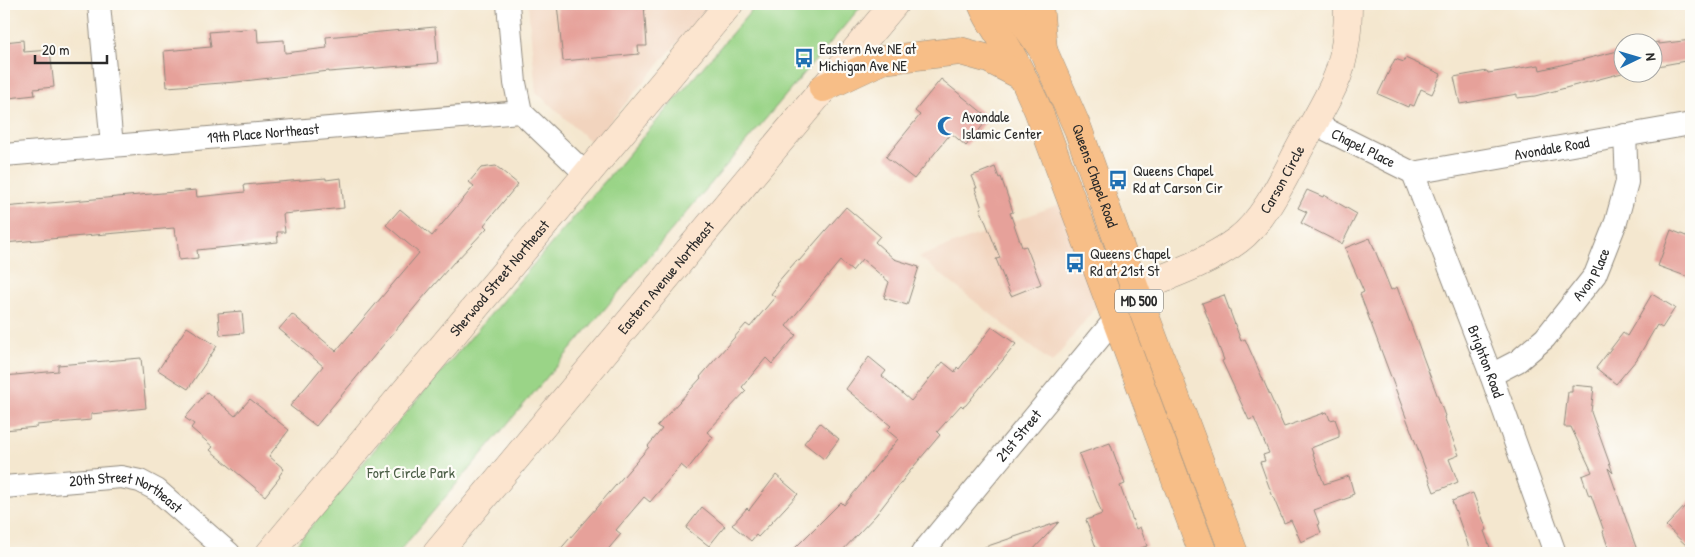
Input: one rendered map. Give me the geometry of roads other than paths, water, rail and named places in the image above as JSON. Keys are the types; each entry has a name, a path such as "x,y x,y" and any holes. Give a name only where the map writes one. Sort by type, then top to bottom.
{"main road":[{"name":"Queens Chapel Road","path":"982,4 1022,76 1038,110 1202,553"},
{"name":"Queens Chapel Road","path":"1011,4 1043,50 1078,129 1135,289 1234,553"},
{"path":"1039,4 1043,50"},
{"path":"823,88 882,60 960,52 989,59 1022,76"}],"street":[{"path":"98,4 112,146"},
{"path":"508,4 515,83 521,112 586,174"},
{"name":"Sherwood Street Northeast","path":"270,553 729,4"},
{"name":"Eastern Avenue Northeast","path":"437,553 894,4"},
{"name":"Carson Circle","path":"1135,289 1196,265 1221,251 1240,239 1268,206 1338,75 1345,48 1348,4"},
{"name":"19th Place Northeast","path":"4,155 521,112"},
{"name":"Chapel Place","path":"1313,123 1413,172"},
{"name":"Avondale Road","path":"1413,172 1691,124"},
{"name":"Avon Place","path":"1491,376 1518,361 1545,338 1595,275 1616,222 1627,182 1624,135"},
{"name":"Brighton Road","path":"1413,172 1491,376 1555,553"},
{"name":"21st Street","path":"922,553 1116,318"},
{"name":"20th Street Northeast","path":"4,487 120,477 140,481 157,490 229,553"}],"place":[{"name":"Eastern Ave NE at Michigan Ave NE","path":"804,58"},
{"name":"Avondale Islamic Center","path":"947,126"},
{"name":"Queens Chapel Rd at Carson Cir","path":"1118,180"},
{"name":"Queens Chapel Rd at 21st St","path":"1075,263"}],"park label":[{"name":"Fort Circle Park","path":"411,473"}]}
